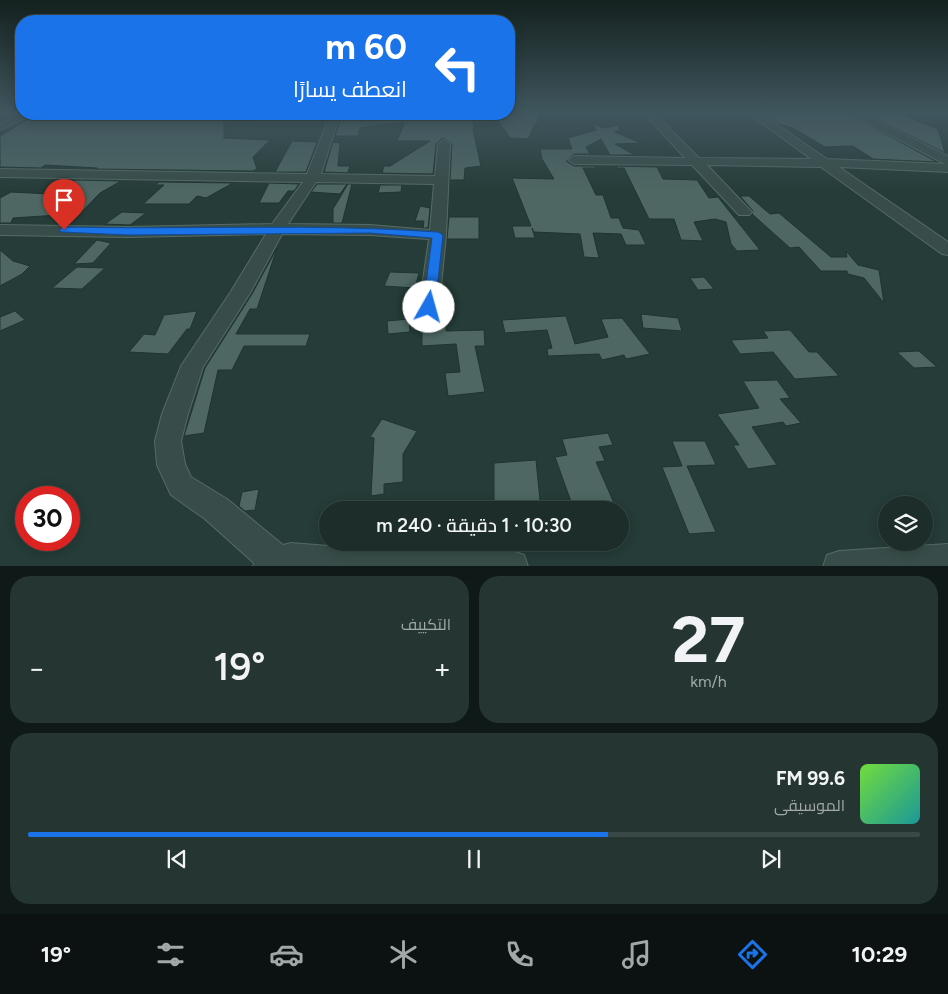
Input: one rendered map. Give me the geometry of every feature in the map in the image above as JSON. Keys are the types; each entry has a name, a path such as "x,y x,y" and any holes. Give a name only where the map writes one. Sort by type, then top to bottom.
{"street":[{"path":"327,138 313,177 277,229 240,293 192,366 174,414 168,441 171,465 181,486 216,509 263,550 272,564 292,559 328,562 512,566"},
{"path":"673,138 744,212"},
{"path":"790,138 948,250"},
{"path":"904,138 948,161"},
{"path":"429,307 438,235 440,180 444,144"},
{"path":"574,160 826,163 948,168"},
{"path":"0,173 440,180"},
{"path":"0,230 129,232 277,229 370,230 438,235"},
{"path":"839,566 948,560"}],"building":[{"path":"0,138 270,140 253,157 257,169 253,171 95,169 97,168 45,165 41,168 0,167"},
{"path":"398,138 443,138 436,144 433,174 382,173 384,166 390,166 430,141 397,141"},
{"path":"444,138 475,138 481,166 465,168 464,180 450,180 452,144"},
{"path":"568,138 630,138 641,143 615,144 635,155 610,155 601,139 586,147 590,154 574,154 566,161 574,166 595,166 596,168 583,168 596,195 603,195 611,218 619,218 623,228 639,230 646,245 626,245 621,234 593,233 599,258 584,257 580,234 534,232 532,228 535,238 515,238 512,226 531,226 512,178 554,179 542,159 540,149 572,149"},
{"path":"811,138 894,138 937,162 873,159 853,146 825,147"},
{"path":"915,138 941,138 945,153"},
{"path":"292,141 317,142 306,172 275,172"},
{"path":"333,142 340,143 338,166 350,166 348,172 354,173 324,172"},
{"path":"616,166 657,167 663,179 697,180 709,198 718,197 760,250 737,251 731,244 726,222 715,219 694,222 703,241 681,240 674,219 649,219 624,168 617,168"},
{"path":"75,180 121,181 100,193 76,218 53,220 58,215 13,218 11,223 0,223 0,198 11,192 50,194"},
{"path":"159,182 233,183 206,198 197,196 189,204 143,204 164,185 155,185"},
{"path":"269,183 299,184 294,191 288,191 279,203 259,203"},
{"path":"317,184 347,184 340,194 311,192"},
{"path":"348,184 352,184 342,223 333,223 333,209"},
{"path":"380,185 402,185 401,192 378,193"},
{"path":"740,196 749,196 770,214 779,213 831,257 847,257 846,251 858,265 879,270 884,303 864,278 848,274 847,271 821,271 799,247 790,248 752,214 753,211"},
{"path":"420,206 430,208 428,228 423,228 424,221 415,221"},
{"path":"122,212 146,213 130,225 105,224"},
{"path":"449,217 479,217 479,239 447,239"},
{"path":"97,240 111,243 93,263 74,264"},
{"path":"277,248 257,309 250,309 236,334 310,334 306,346 244,346 232,370 218,370 204,433 184,436 205,368 252,294"},
{"path":"0,250 13,261 30,266 22,274 0,286"},
{"path":"77,267 105,268 82,289 52,288"},
{"path":"390,272 419,273 415,288 384,286"},
{"path":"704,277 714,289 698,290 690,278"},
{"path":"15,311 25,320 0,331 0,317"},
{"path":"197,311 190,329 187,329 168,354 129,352 144,334 155,335 164,315"},
{"path":"641,314 678,318 682,331 643,328"},
{"path":"566,316 575,344 608,337 601,319 622,318 650,354 626,359 624,355 602,360 599,354 548,356 547,349 552,348 547,330 505,333 502,320"},
{"path":"409,319 410,332 388,334 387,321"},
{"path":"446,327 446,331 484,330 485,346 475,346 485,392 448,396 445,373 460,372 456,344 422,346 422,328"},
{"path":"790,330 809,352 817,352 839,376 795,379 773,352 740,354 731,340 768,338 763,331"},
{"path":"919,351 937,367 914,368 897,352"},
{"path":"777,380 790,398 780,399 801,423 786,426 783,422 752,427 777,465 748,469 733,445 739,445 717,414 759,408 743,381"},
{"path":"382,419 417,431 403,454 403,482 384,484 384,494 371,496 374,438 370,437"},
{"path":"608,433 613,445 599,447 605,461 596,462 613,501 571,501 555,457 567,455 562,439"},
{"path":"672,441 705,441 716,465 687,466 716,532 689,534 662,467 682,466"},
{"path":"536,460 540,501 494,501 494,463"},
{"path":"259,489 255,510 245,511 239,506 242,492"}],"route":[{"path":"64,230 129,232 277,229 370,230 438,235 429,307"}]}
